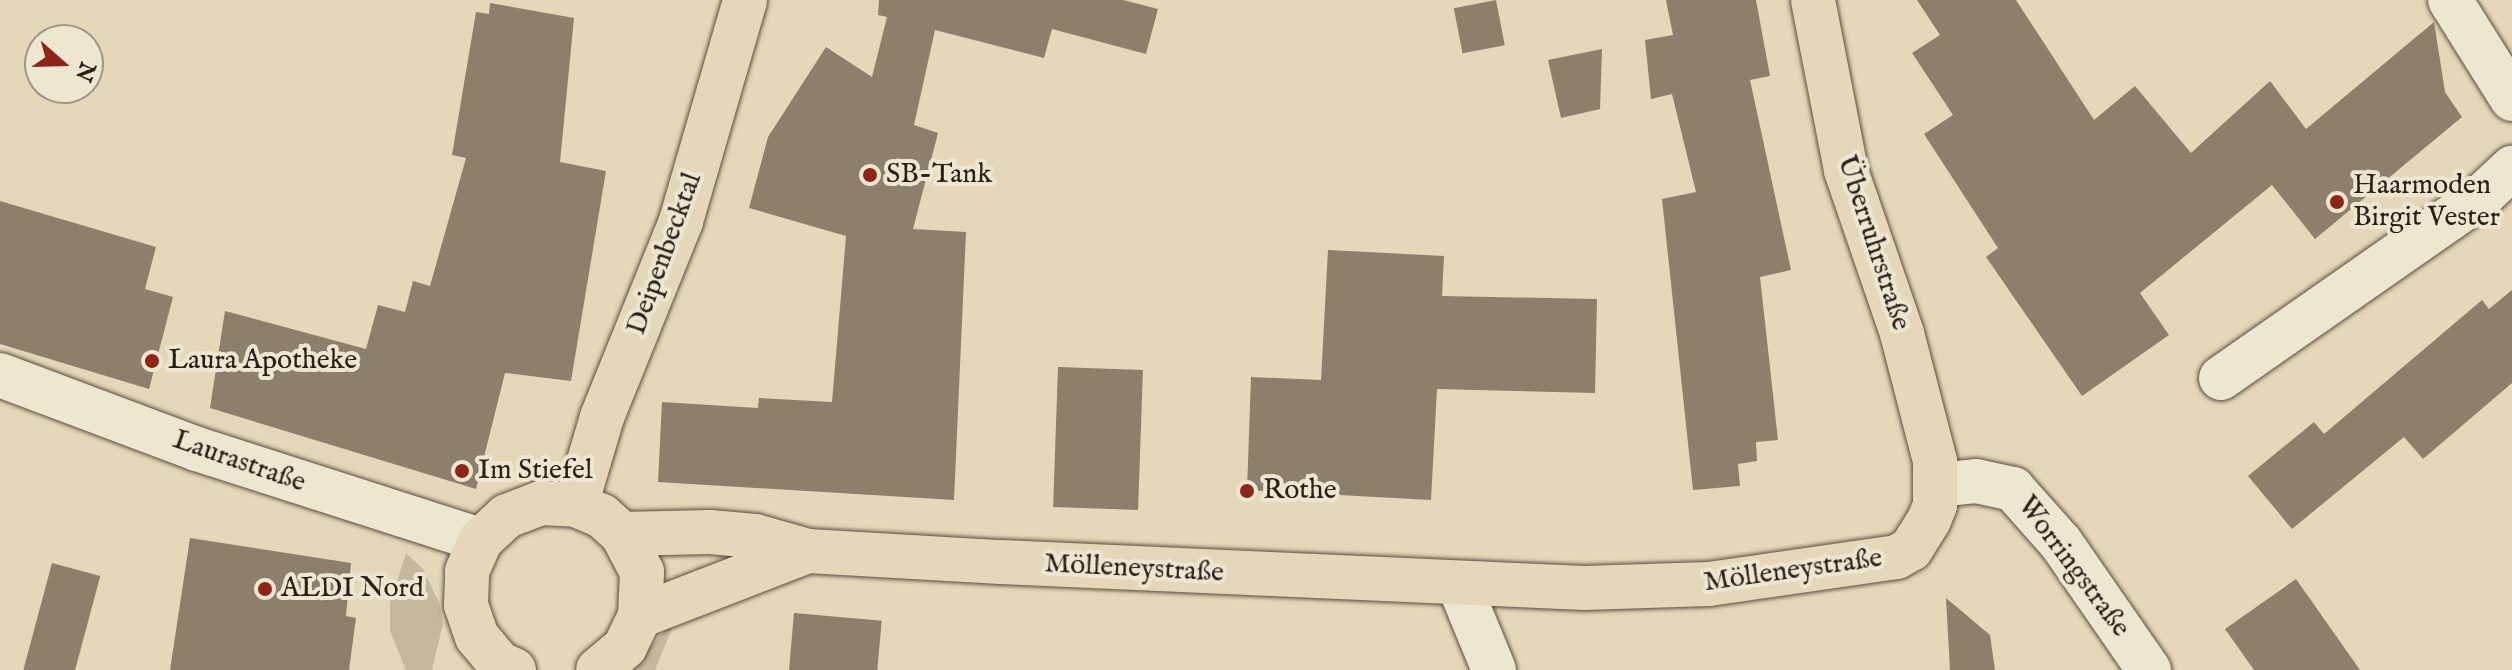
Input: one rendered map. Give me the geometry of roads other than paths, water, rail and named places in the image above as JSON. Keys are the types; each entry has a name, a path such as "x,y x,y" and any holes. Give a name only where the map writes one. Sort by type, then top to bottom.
{"main road":[{"name":"Deipenbecktal","path":"576,505 602,417 681,221 745,0"},
{"name":"Überruhrstraße","path":"1813,0 1846,170 1902,333 1930,439 1936,485"},
{"name":"Mölleneystraße","path":"622,534 755,536 808,551 1459,585 1709,584 1857,566 1911,549 1929,520 1936,485"},
{"path":"514,670 468,653 467,582 481,540 507,516 529,507 576,505 602,516 622,534 642,572 640,616 625,647 598,670"},
{"name":"Mölleneystraße","path":"640,616 808,551"}],"street":[{"path":"2450,0 2512,99"},
{"path":"2221,378 2483,195 2512,168"},
{"name":"Laurastraße","path":"0,375 197,449 481,540"},
{"name":"Worringstraße","path":"1936,485 1976,481 2013,489 2061,543 2149,670"},
{"path":"1459,585 1494,670"}],"place":[{"name":"SB-Tank","path":"870,175"},
{"name":"Haarmoden Birgit Vester","path":"2337,202"},
{"name":"Laura Apotheke","path":"152,361"},
{"name":"Im Stiefel","path":"462,471"},
{"name":"Rothe","path":"1247,491"},
{"name":"ALDI Nord","path":"265,589"}]}
